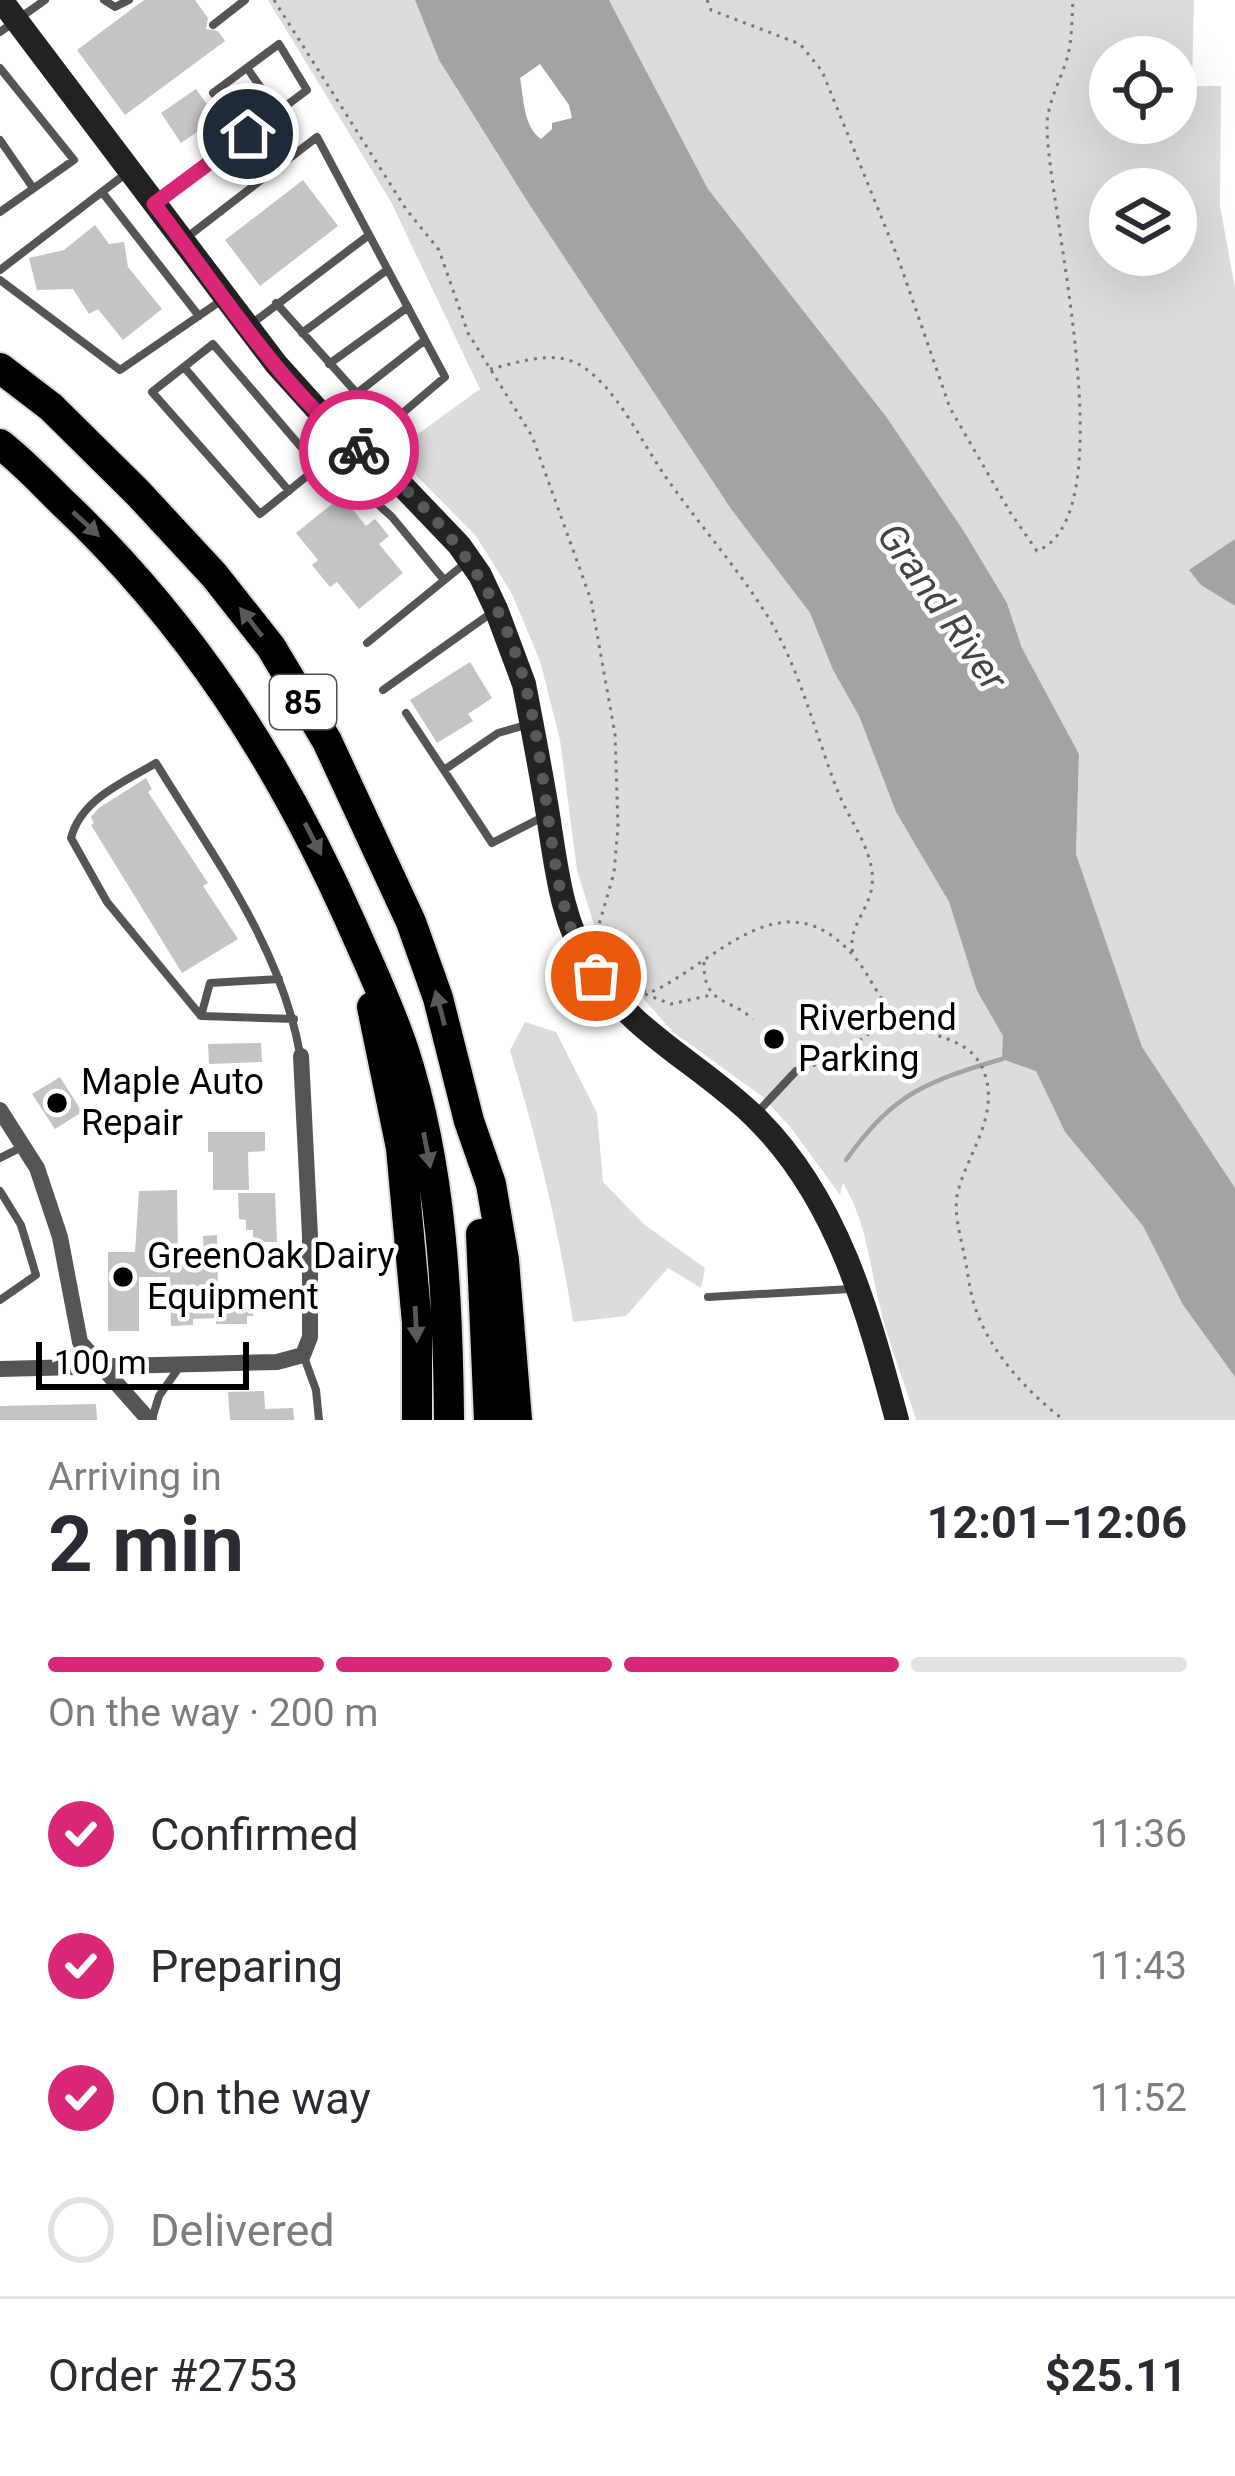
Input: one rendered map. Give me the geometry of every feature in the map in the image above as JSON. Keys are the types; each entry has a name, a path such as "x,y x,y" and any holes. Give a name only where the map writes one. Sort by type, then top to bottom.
{"highway":[{"name":"85","path":"0,368 50,407 214,575 271,647 326,741 411,922 438,998 469,1121 491,1184 504,1260 517,1420"},
{"name":"85","path":"0,444 103,540 183,636 251,728 313,838 404,1051 428,1154 448,1314 449,1420"},
{"name":"85","path":"367,959 372,1012 400,1148 418,1323 417,1420"},
{"name":"85","path":"469,1121 484,1255 489,1420"}],"street":[{"path":"6,18 313,408 406,489 469,560 515,652 562,898 587,962 611,997 639,1025 754,1116 786,1152 826,1212 858,1289 897,1420"},
{"path":"0,1369 277,1362 303,1355 310,1336 310,1236 301,1055"},
{"path":"0,1110 37,1168 60,1237 80,1342 150,1420"}],"lane":[{"path":"6,18 45,0"},
{"path":"104,0 115,7 129,0"},
{"path":"214,25 245,0"},
{"path":"154,204 278,112 307,90 280,44 213,93 248,134"},
{"path":"0,68 74,160 0,212"},
{"path":"248,68 278,112"},
{"path":"182,241 317,137 445,377 386,427 318,467 260,514 152,392 212,344 318,467 361,489 392,517 444,580"},
{"path":"0,140 33,188"},
{"path":"0,270 129,171"},
{"path":"102,192 199,316"},
{"path":"248,327 369,235"},
{"path":"302,333 388,269"},
{"path":"0,280 120,370 226,298"},
{"path":"276,303 386,427"},
{"path":"329,364 408,307"},
{"path":"356,394 425,340"},
{"path":"184,367 289,491"},
{"path":"367,644 469,560"},
{"path":"383,690 496,609"},
{"path":"406,713 492,843 548,814"},
{"path":"444,770 497,733 532,724"},
{"path":"294,1019 201,1016 107,902 71,838 76,819 95,800 156,763 257,930 294,1019 301,1055"},
{"path":"201,1016 210,983 279,979"},
{"path":"754,1116 796,1071"},
{"path":"0,1158 22,1146"},
{"path":"0,1191 21,1225 36,1275 0,1300"},
{"path":"708,1298 858,1289"},
{"path":"303,1355 316,1390 319,1420"},
{"path":"150,1420 181,1365"}],"path":[{"path":"274,0 406,208 439,250 469,333 532,436 591,600 615,734 617,854 596,931 597,944"},
{"path":"707,0 711,10 800,44 822,71 898,258 950,409 1037,551 1052,545 1060,533 1082,457 1071,299 1047,119 1069,51 1073,0"},
{"path":"490,369 564,358 593,376 763,607 870,860 873,891 853,931 853,954"},
{"path":"643,994 775,920 814,926 853,954 894,1015 973,1051 987,1080 986,1122 964,1174 956,1213 975,1310 1013,1373 1064,1420"},
{"path":"704,960 703,980 712,995 752,1019"},
{"path":"625,986 671,1004 712,995"},
{"path":"796,1071 833,1060 894,1015"}],"shaded area":[{"path":"268,0 415,0 439,60 529,204 731,509 810,613 833,670 859,716 896,812 949,902 977,991 1003,1036 1036,1071 1065,1132 1143,1226 1183,1305 1235,1377 1235,1420 916,1420 885,1325 863,1230 843,1183 840,1195 763,1097 673,1032 623,976 596,931 577,870 560,740 540,661 512,594 476,536 393,452 480,389 391,202"},
{"path":"609,0 1194,0 1193,36 1089,36 1089,144 1197,144 1197,86 1221,86 1220,206 1235,288 1235,539 1201,585 1235,606 1235,1188 1142,1048 1076,854 1079,754 1022,648 1007,603 885,415 708,189"},
{"path":"525,1022 556,1032 597,1113 603,1182 645,1225 705,1268 701,1288 668,1268 626,1316 573,1322 546,1185 510,1050"}],"water":[{"name":"Grand River","path":"415,0 609,0 708,189 885,415 963,530 1007,603 1022,648 1079,754 1076,854 1142,1047 1235,1188 1235,1377 1183,1305 1143,1226 1065,1132 1036,1071 1002,1059 1003,1036 977,991 949,902 896,812 859,716 833,670 810,613 731,509 439,60","holes":["540,64 569,105 572,118 552,123 541,139 528,120 520,78"]},
{"path":"1235,539 1235,606 1201,585 1189,570"}],"building":[{"path":"144,0 195,0 208,18 206,29 218,31 225,41 125,115 77,50"},
{"path":"196,89 217,118 181,143 161,113"},
{"path":"303,180 338,226 260,286 225,240"},
{"path":"95,225 109,244 124,242 128,267 162,309 123,340 98,309 89,314 73,289 37,290 29,258 64,250"},
{"path":"342,496 366,526 375,519 389,536 379,544 403,573 359,609 337,582 330,587 312,565 318,560 296,533"},
{"path":"470,662 492,698 468,714 473,721 437,743 410,700"},
{"path":"146,778 152,789 148,792 208,883 203,886 238,939 182,973 91,825 99,808"},
{"path":"261,1043 262,1062 209,1064 208,1044"},
{"name":"Maple Auto Repair","path":"60,1077 82,1112 55,1129 32,1094"},
{"path":"208,1132 265,1132 265,1151 248,1152 249,1190 213,1190"},
{"path":"177,1190 178,1259 204,1258 203,1236 217,1235 218,1290 254,1290 253,1316 247,1316 247,1324 216,1324 216,1318 171,1326 170,1277 139,1277 139,1331 108,1331 108,1252 135,1252 139,1191"},
{"path":"238,1193 275,1193 277,1242 253,1242 253,1230 246,1230 246,1220 239,1219"},
{"path":"264,1391 265,1409 293,1408 294,1420 230,1420 228,1392"},
{"path":"96,1404 97,1420 0,1420 0,1406"}],"waterway":[{"path":"846,1160 880,1119 913,1093 1002,1059"}],"way so far":[{"path":"359,450 393,476 459,545 496,609 524,684 562,898 570,926 596,976"}],"place":[{"name":"Riverbend Parking","path":"774,1039"},
{"name":"Maple Auto Repair","path":"57,1103"},
{"name":"GreenOak Dairy Equipment","path":"123,1277"}],"route":[{"path":"248,134 154,204 276,364 313,408 359,450"}]}
